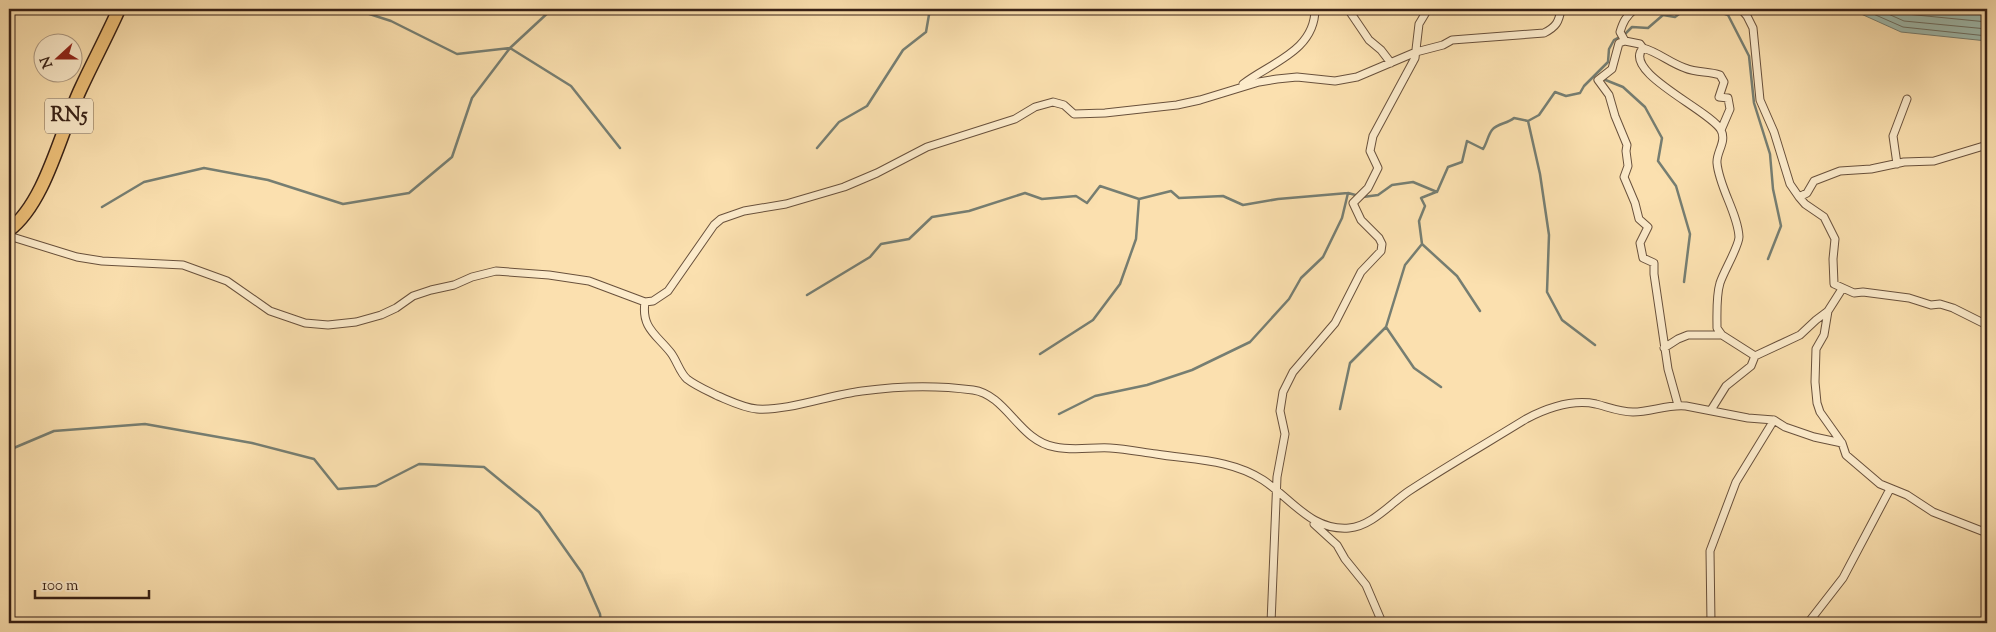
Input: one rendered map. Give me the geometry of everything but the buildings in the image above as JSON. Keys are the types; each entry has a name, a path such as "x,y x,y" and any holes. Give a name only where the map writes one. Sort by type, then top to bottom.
{"highway":[{"name":"RN5","path":"9,230 18,223 31,206 80,89 119,9"}],"street":[{"path":"1239,87 1258,73 1289,56 1303,42 1312,25 1315,9"},
{"path":"1348,9 1369,40 1381,50 1391,63"},
{"path":"1271,623 1277,477 1284,434 1280,411 1283,392 1293,372 1335,323 1361,272 1381,251 1382,244 1379,238 1361,220 1353,203 1368,188 1378,168 1370,151 1373,136 1416,58 1419,24 1428,9"},
{"path":"9,236 77,257 102,261 183,264 227,281 270,311 305,324 328,325 356,322 382,315 396,308 412,296 496,271 548,275 589,281 645,302 652,301 668,291 714,225 733,214 786,204 844,187 877,173 927,146 1016,119 1035,107 1053,102 1064,105 1074,114 1105,113 1177,105 1259,82 1297,77 1335,81 1357,77 1416,52 1443,45 1452,40 1544,33 1555,28 1562,9"},
{"path":"1625,41 1620,32 1624,22 1634,9"},
{"path":"1741,9 1748,16 1753,28 1761,106 1774,132 1790,184 1798,197 1824,217 1835,238 1833,259 1834,284 1854,293 1863,292 1909,298 1931,305 1940,304 1954,308 1987,325"},
{"path":"1678,405 1664,348 1654,263 1643,258 1640,244 1648,227 1639,219 1635,203 1624,178 1628,166 1626,151 1628,145 1615,116 1610,95 1598,80 1612,69 1619,43 1625,41 1640,44 1643,48 1652,50 1668,61 1687,69 1720,74 1724,82 1719,97 1728,98 1730,109 1727,119 1720,130"},
{"path":"1643,48 1639,55 1640,64 1646,72 1672,92 1701,110 1720,130 1723,140 1716,162 1739,238 1720,284 1717,328 1722,335 1755,356"},
{"path":"1897,164 1893,136 1907,99"},
{"path":"1798,197 1807,192 1814,181 1840,171 1934,161 1987,144"},
{"path":"1842,289 1828,312 1824,335 1816,349 1815,382 1820,412 1830,423 1842,443 1846,455 1880,484 1907,495 1933,512 1987,533"},
{"path":"645,302 643,314 646,323 671,354 685,378 736,404 757,409 784,406 859,391 905,386 976,390 993,398 1036,440 1054,447 1116,449 1205,460 1231,466 1262,479 1277,490 1337,545 1345,559 1366,585 1381,623"},
{"path":"1711,410 1726,386 1751,366 1755,356 1800,335 1828,312"},
{"path":"1664,348 1688,335 1722,335"},
{"path":"1305,516 1322,525 1352,528 1372,519 1406,493 1526,419 1541,411 1567,404 1594,404 1631,412 1678,405 1748,418 1774,420 1785,427 1814,437 1842,443"},
{"path":"1712,623 1710,552 1736,482 1774,420"},
{"path":"1808,623 1843,578 1890,489"}],"water":[{"path":"1850,9 1987,9 1987,41 1901,32"}],"waterway":[{"path":"354,9 391,21 457,54 510,48 571,86 620,148"},
{"path":"102,207 144,182 204,168 268,180 343,204 409,193 452,157 472,98 510,48 552,9"},
{"path":"817,148 839,122 867,106 903,50 926,32 930,9"},
{"path":"807,295 870,257 881,244 909,239 932,217 969,211 1025,193 1042,199 1076,196 1087,203 1100,186 1139,199 1171,191 1179,198 1223,196 1243,205 1278,199 1348,193 1363,197 1378,195 1392,185 1413,182 1437,192 1448,167 1462,162 1467,141 1483,149 1494,128 1514,118 1528,121 1539,115 1555,92 1566,96 1580,93 1584,86 1608,62 1609,49 1614,40 1625,34 1632,27 1648,28 1663,15 1675,17 1686,9"},
{"path":"1711,9 1728,15 1749,56 1754,103 1770,154 1773,189 1781,226 1768,259"},
{"path":"1603,79 1623,87 1645,107 1662,138 1658,161 1676,186 1690,234 1684,282"},
{"path":"1528,121 1540,174 1549,235 1547,292 1562,320 1595,345"},
{"path":"1340,409 1350,363 1386,327 1405,265 1422,244 1419,221 1425,206 1421,198 1436,192"},
{"path":"1059,414 1095,396 1147,385 1192,370 1250,342 1289,299 1301,278 1323,257 1342,218 1348,193"},
{"path":"1040,354 1093,320 1120,284 1136,239 1139,199"},
{"path":"1422,244 1457,276 1480,311"},
{"path":"1386,327 1414,368 1441,387"},
{"path":"9,450 54,431 145,424 252,443 314,459 338,489 376,486 419,464 484,467 539,512 582,573 600,614 601,623"}]}
